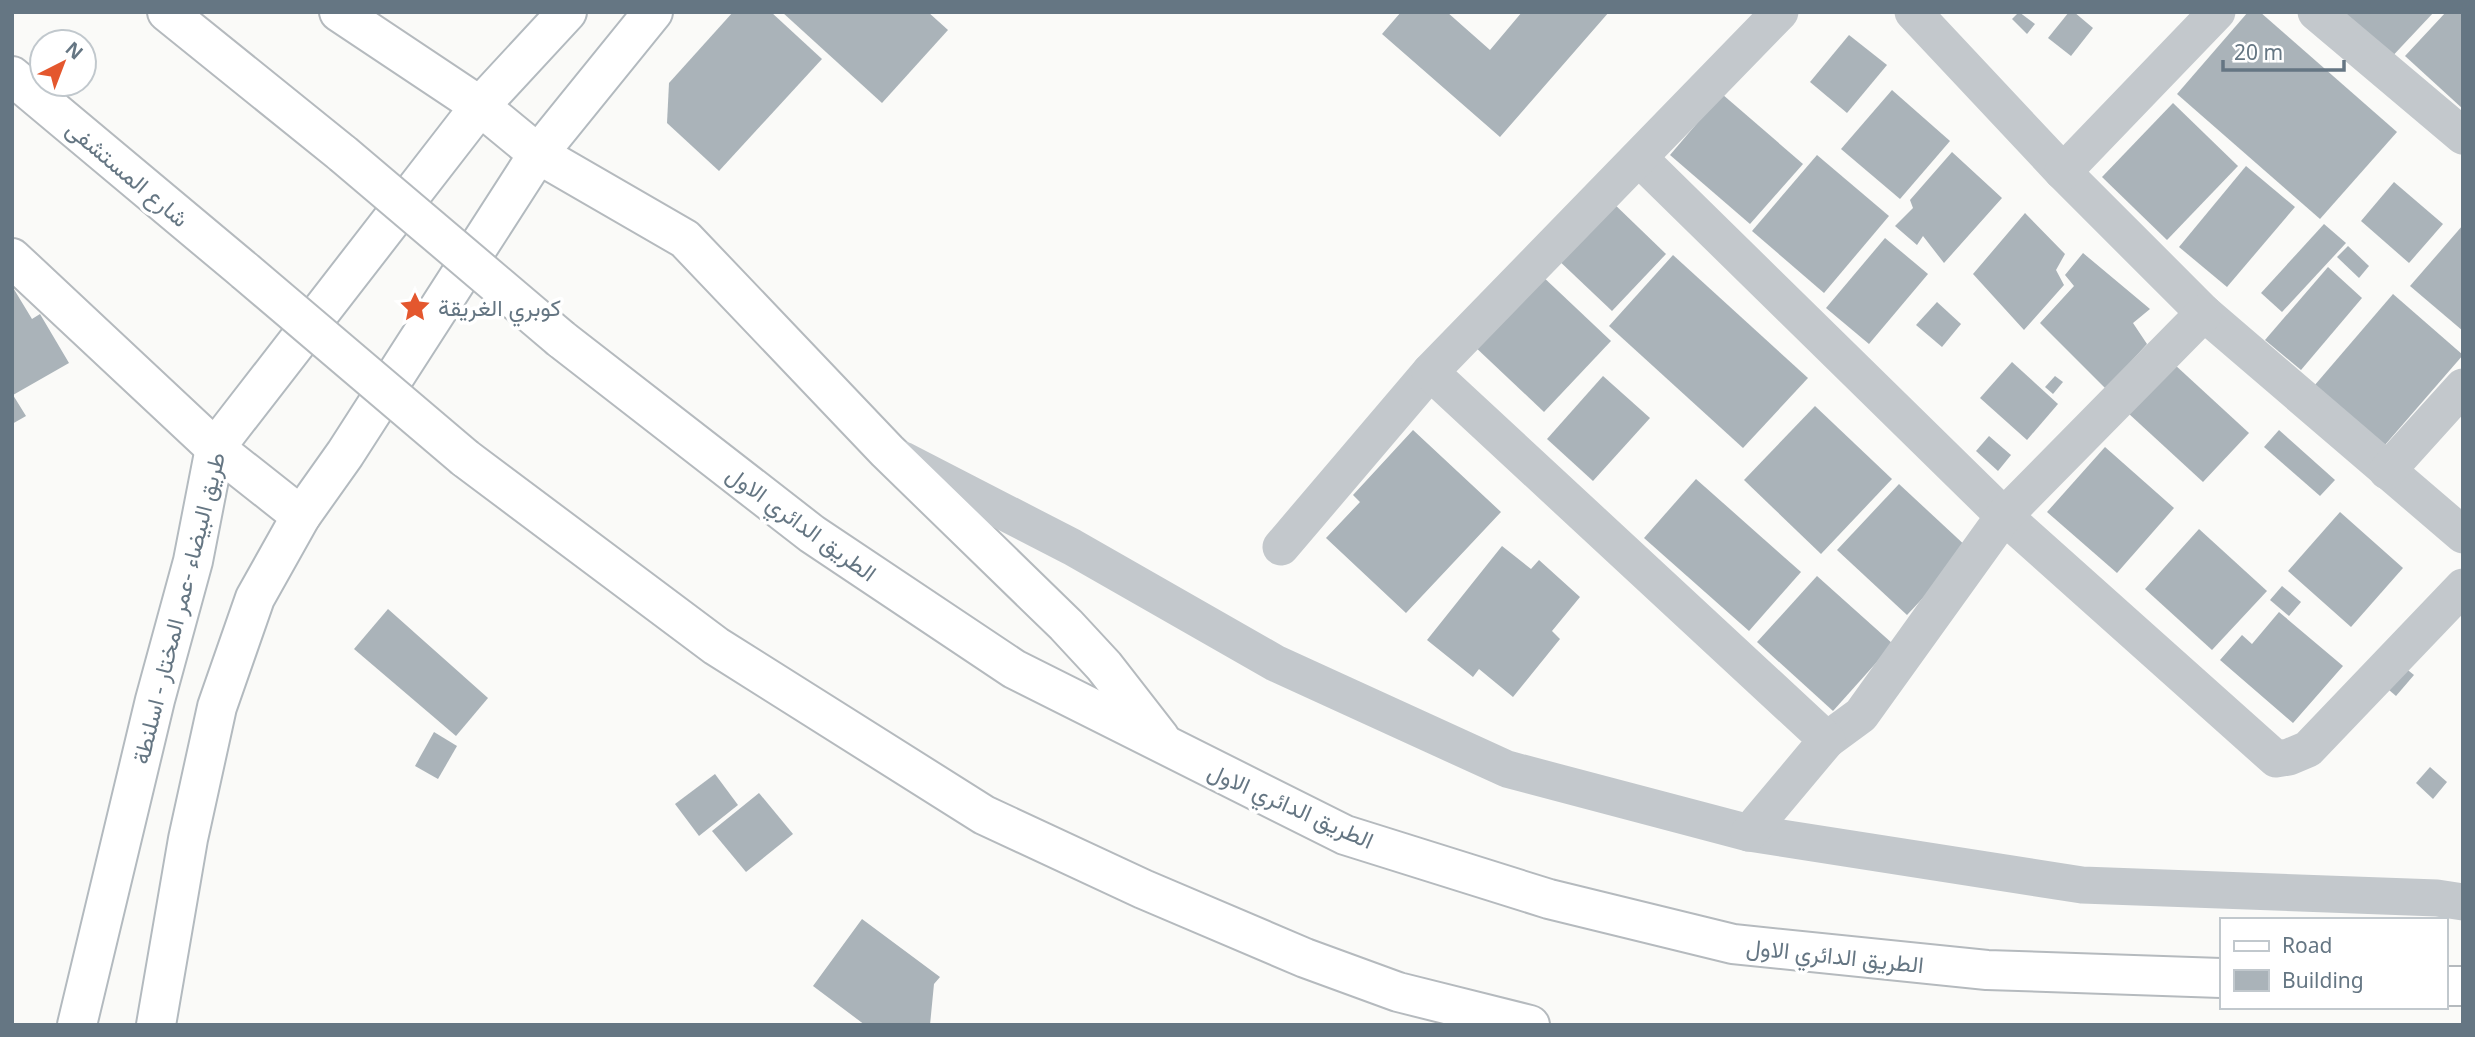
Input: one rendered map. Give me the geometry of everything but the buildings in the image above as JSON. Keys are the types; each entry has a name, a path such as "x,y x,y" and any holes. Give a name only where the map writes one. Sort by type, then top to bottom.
{"main road":[{"name":"الطريق الدائري الاول","path":"167,12 343,154 561,339 811,534 1014,669 1345,835 1549,899 1733,944 1987,970 2220,978"},
{"path":"340,12 480,106 538,154 685,239 887,451 1066,625 1104,666 1168,748"},
{"name":"طريق البيضاء -عمر المختار - اسلنطة","path":"77,1025 155,700 193,561 215,448 480,106 567,12"},
{"path":"156,1025 188,839 217,707 255,598 302,516 345,454 538,154 653,12"},
{"name":"شارع المستشفى","path":"12,76 465,458 716,646 984,815 1143,889 1305,958 1398,992 1530,1025"},
{"path":"12,258 215,448 302,516"}],"street":[{"path":"1281,547 1430,372 1780,12"},
{"path":"1913,12 2063,172 2204,313 2463,535"},
{"path":"2063,172 2217,12"},
{"path":"2316,12 2463,136"},
{"path":"1640,159 2004,516 2276,759 2308,749 2463,587"},
{"path":"1749,833 1828,740 1861,715 2004,516 2204,313"},
{"path":"1430,372 1828,740"},
{"path":"2386,471 2463,387"},
{"path":"887,451 1072,547 1275,663 1507,769 1749,833 2082,885 2437,898 2463,902"}],"place":[{"name":"كوبري الغريقة","path":"415,307"}]}
